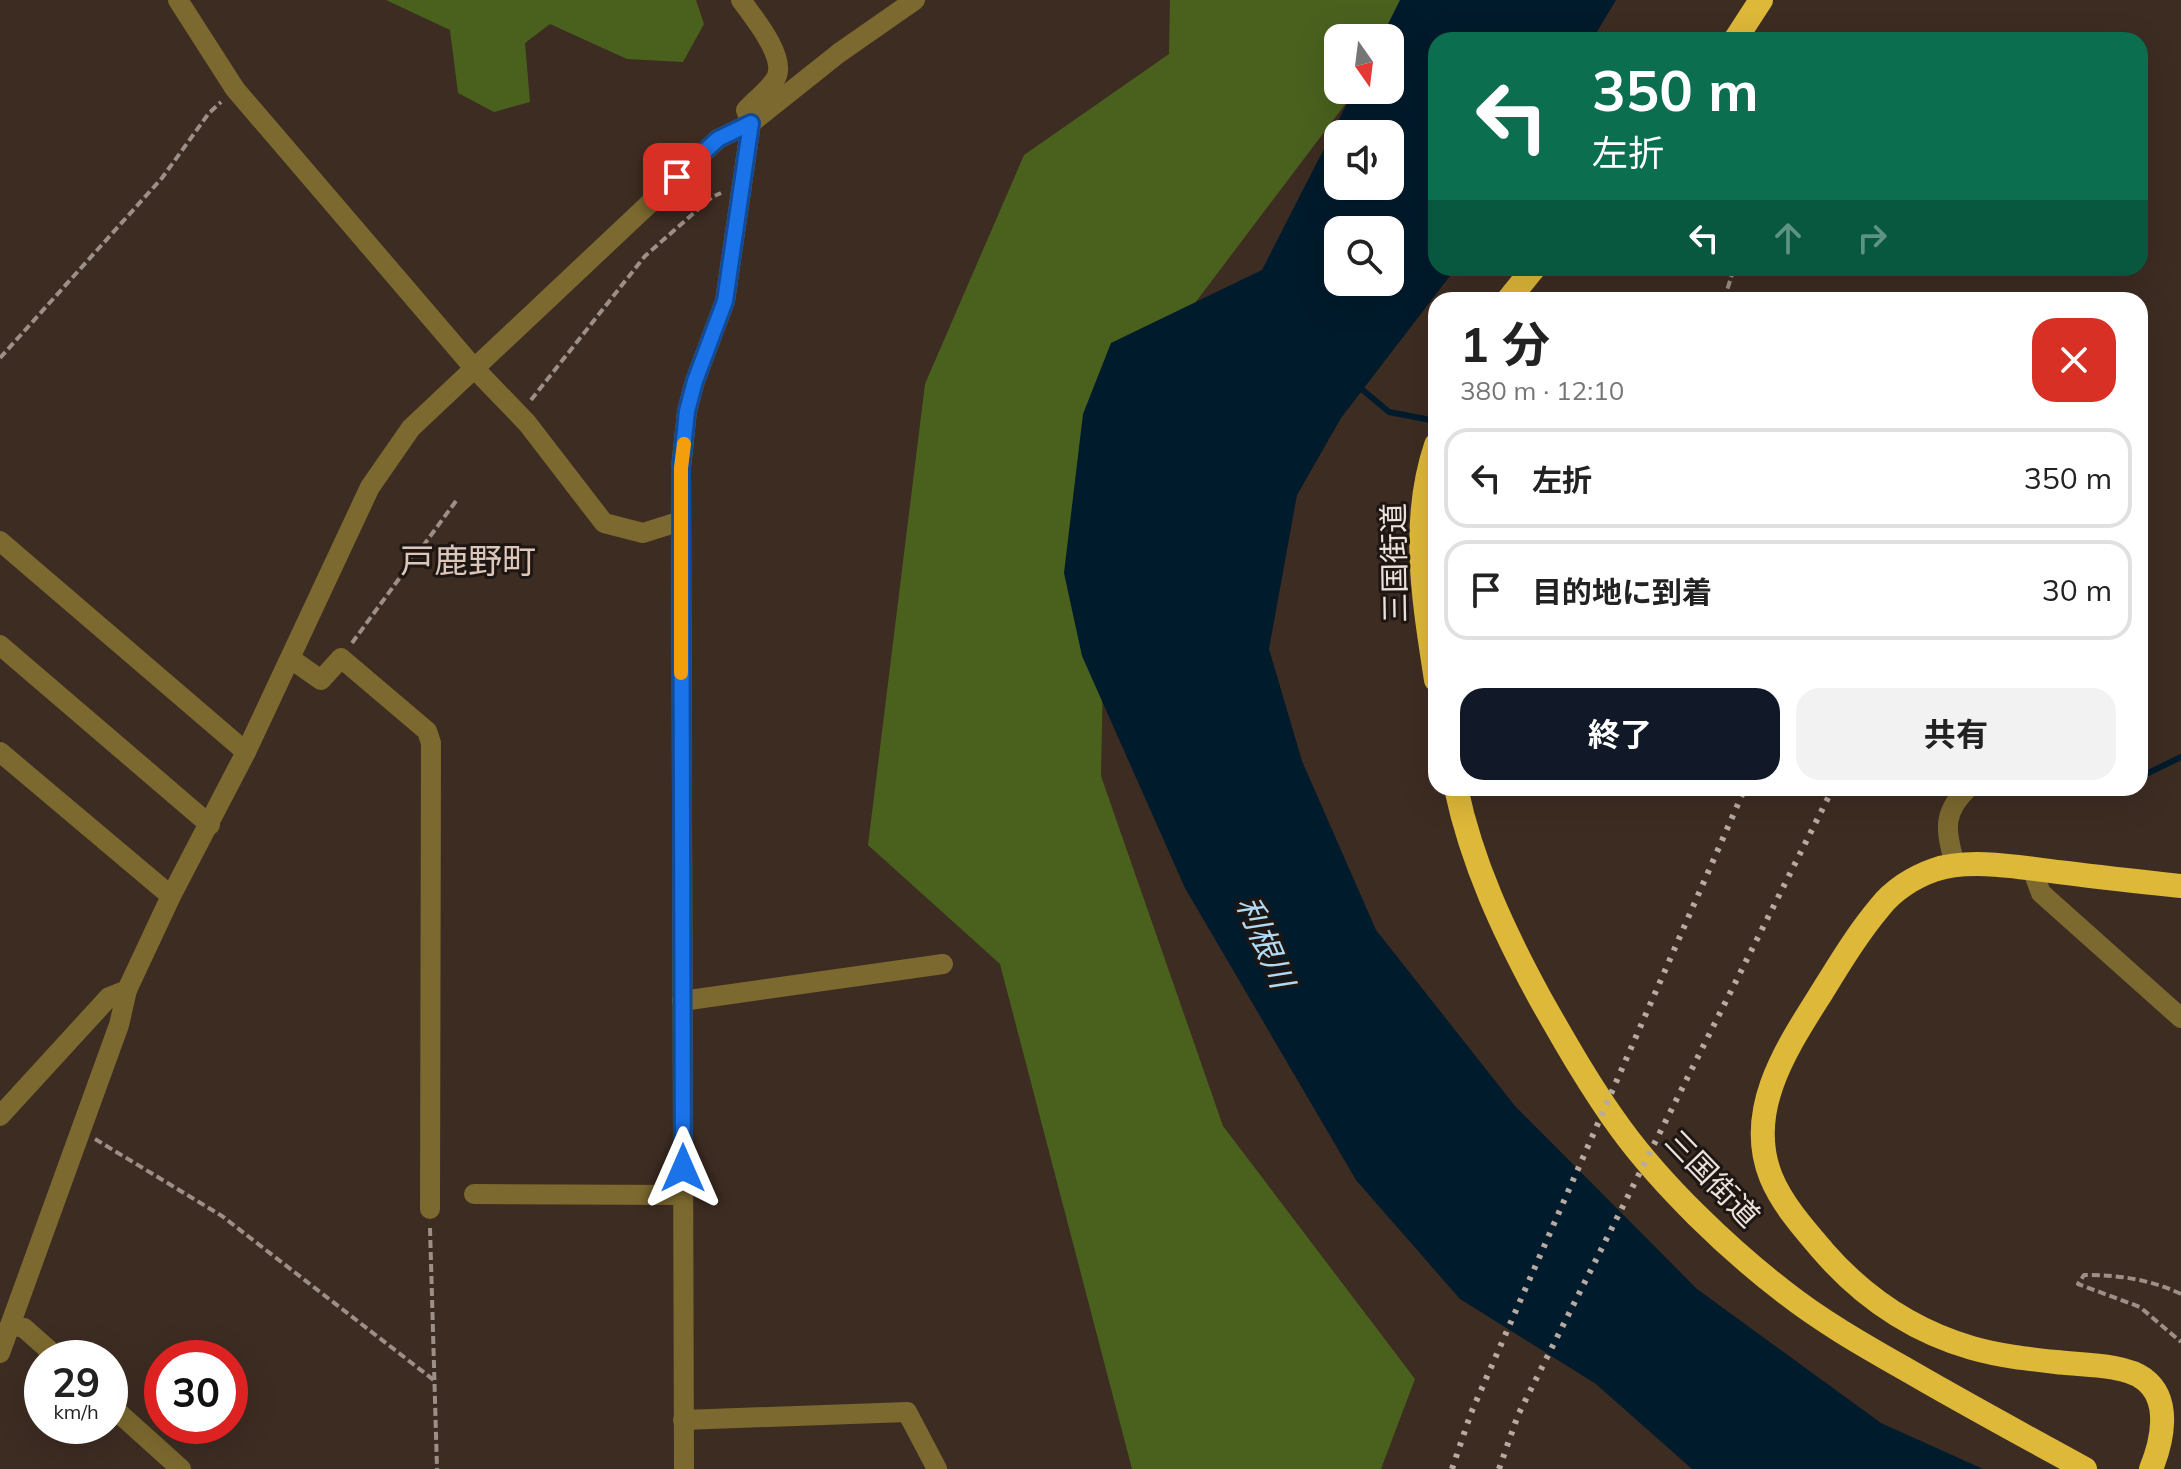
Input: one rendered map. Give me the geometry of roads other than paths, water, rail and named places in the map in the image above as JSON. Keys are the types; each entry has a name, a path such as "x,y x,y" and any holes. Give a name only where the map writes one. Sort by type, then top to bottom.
{"highway":[{"path":"1740,32 1761,0"},
{"path":"1514,292 1528,276"},
{"name":"三国街道","path":"1428,474 1421,530 1428,619"},
{"name":"三国街道","path":"1458,796 1472,850 1492,906 1522,965 1586,1077 1622,1130 1661,1176 1739,1253 1781,1290 1822,1320 2085,1469"},
{"path":"2151,1469 2163,1434 2162,1414 2156,1394 2145,1379 2108,1368 2000,1356 1945,1339 1878,1304 1855,1286 1805,1230 1771,1177 1764,1152 1765,1107 1789,1045 1865,925 1884,901 1909,882 1936,870 1955,866 2032,869 2181,886"}],"street":[{"path":"178,0 235,89 474,368 519,415 604,523 643,533 681,521"},
{"path":"684,1469 681,468 687,411 725,301 751,123 746,110 776,77 778,64 769,41 741,0"},
{"path":"0,1353 119,1025 127,990 291,659 370,487 411,428 718,139 751,123 839,53 915,0"},
{"path":"0,541 246,752"},
{"path":"0,645 210,825"},
{"path":"291,659 321,680 341,658 427,731 431,743 430,1209"},
{"path":"0,752 171,896"},
{"path":"1955,866 1947,830 1950,809 1961,796"},
{"path":"2032,869 2041,893 2181,1018"},
{"path":"682,1001 943,964"},
{"path":"0,1116 109,997 127,990"},
{"path":"474,1194 683,1195"},
{"path":"10,1325 24,1328 38,1340"},
{"path":"683,1420 907,1412 937,1469"},
{"path":"128,1421 181,1469"}],"water":[{"name":"利根川","path":"1400,0 1616,0 1597,32 1428,32 1428,276 1450,276 1438,292 1428,292 1428,305 1341,418 1297,495 1269,649 1302,761 1376,930 1515,1106 1697,1289 1881,1423 1983,1469 1692,1469 1596,1384 1460,1299 1356,1180 1185,888 1082,656 1064,573 1083,414 1111,343 1262,270 1324,149 1324,200 1404,200 1404,120 1339,120 1347,104 1404,104 1404,24 1388,24"}],"waterway":[{"path":"1358,386 1389,412 1428,419"},
{"path":"2148,773 2181,757"}],"railway":[{"path":"1452,1469 1471,1413 1741,796"},
{"path":"1499,1469 1518,1415 1829,796"}],"district":[{"name":"戸鹿野町","path":"468,561"}]}
